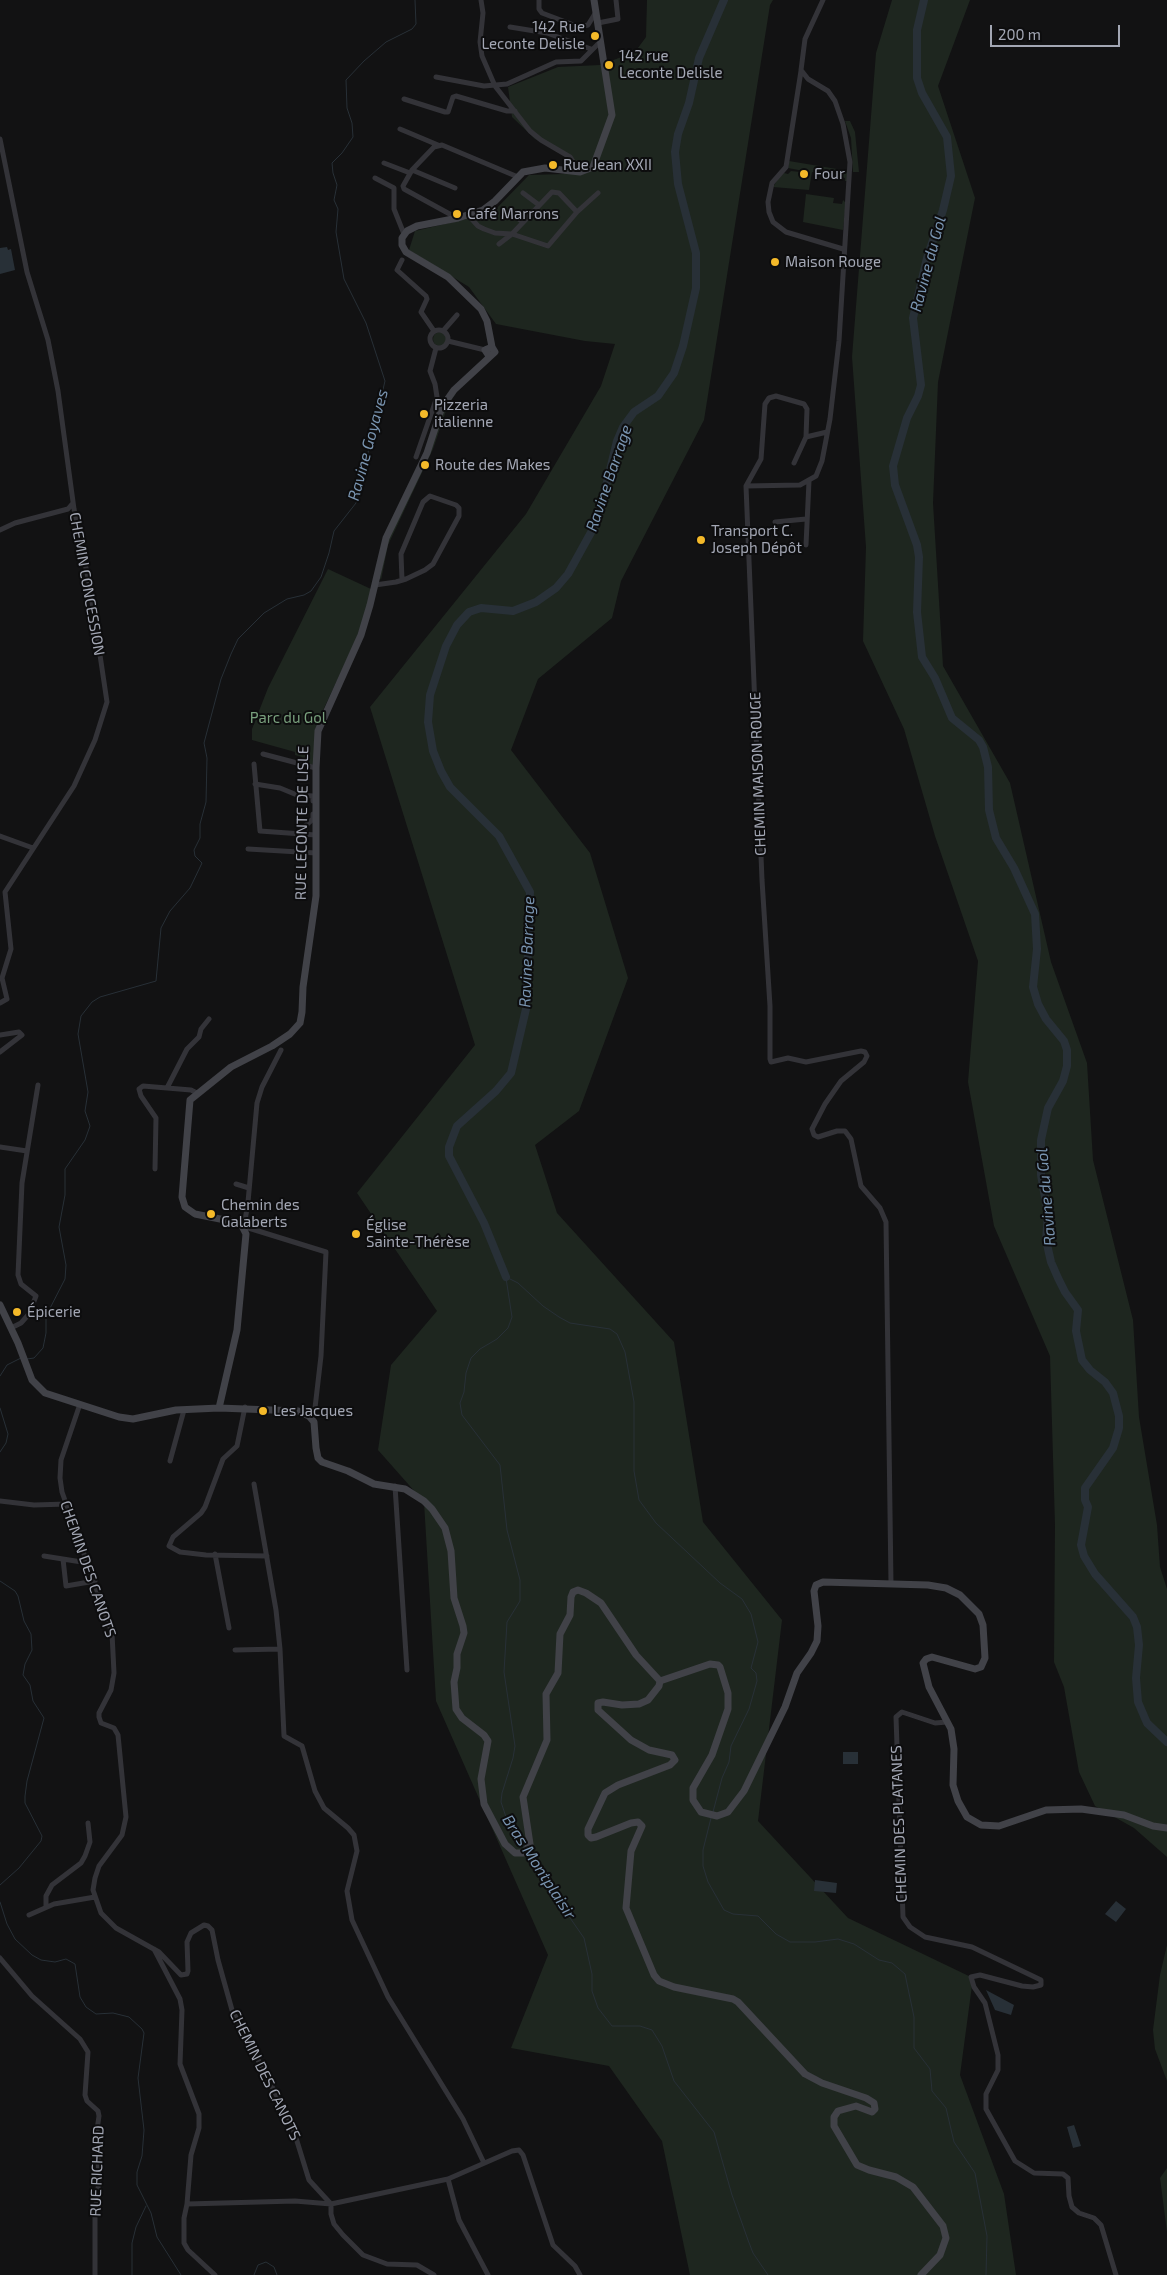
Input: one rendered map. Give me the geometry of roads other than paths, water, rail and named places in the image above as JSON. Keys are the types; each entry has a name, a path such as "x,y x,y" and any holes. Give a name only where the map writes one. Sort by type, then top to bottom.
{"main road":[{"path":"489,351 487,321 481,309 448,277 406,252 401,243 404,234 417,226 469,216 490,206 523,172 538,169 580,172 589,170 596,163 611,121 610,102 594,0"},
{"name":"RUE LECONTE DE LISLE","path":"243,1227 235,1222 195,1214 185,1207 188,1108 190,1100 231,1067 272,1046 290,1034 300,1023 303,987 316,896 316,768 317,736 320,725 361,635 386,538 427,452 442,407 454,390 489,351"},
{"path":"219,1408 237,1330 246,1234 243,1227"},
{"path":"0,1304 32,1380 36,1387 45,1393 119,1417 133,1419 184,1410 219,1408 298,1411 309,1416 314,1422 318,1458 322,1462 348,1471 366,1482 405,1489 424,1501 432,1509 445,1528 451,1551 454,1598 464,1633 457,1654 454,1682 456,1709 462,1718 484,1735 488,1741 481,1779 484,1804 505,1844 515,1853 524,1852 530,1844 523,1797 547,1740 546,1694 558,1673 560,1634 570,1615 573,1592 582,1591 600,1603 636,1655 660,1681"},
{"path":"660,1681 710,1664 718,1665 723,1674 728,1694 726,1717 712,1755 693,1788 694,1805 704,1813 717,1816 733,1808 744,1791 785,1707 797,1673 812,1653 817,1642 815,1587 823,1582 928,1585 953,1591 967,1601 981,1619 985,1658 981,1667 975,1669 932,1657 926,1658 923,1663 929,1687 947,1722 954,1749 952,1776 954,1792 966,1818 989,1826 999,1826 1046,1810 1073,1809 1118,1814 1153,1826 1167,1828"},
{"path":"660,1681 659,1686 648,1700 639,1704 622,1705 603,1702 598,1703 598,1710 631,1740 649,1750 674,1756 675,1760 670,1765 605,1792 588,1830 588,1835 591,1838 596,1837 631,1823 638,1822 642,1826 631,1851 626,1908 654,1975 659,1982 674,1988 738,2002 805,2074 822,2083 866,2098 874,2103 875,2108 872,2112 856,2106 838,2111 834,2117 834,2126 857,2164 864,2168 896,2177 913,2187 943,2226 946,2238 940,2255 920,2275"}],"street":[{"path":"481,0 483,13 480,42 482,56 495,86 530,131 541,140 570,157 580,172"},
{"path":"539,0 539,9 542,13 579,27 588,25 596,12"},
{"path":"598,23 618,19 616,0"},
{"path":"823,0 805,39 786,166 772,183 768,202 773,222 786,232 844,249"},
{"path":"510,27 546,33 591,49"},
{"path":"436,77 472,85 495,86 507,84 556,62 580,61 600,42"},
{"path":"794,463 806,437 807,411 804,404 776,396 769,398 765,404 761,459 746,486 800,485 809,481 818,472 827,432 837,366 850,162 846,133 838,106 823,87 808,79 801,70"},
{"path":"404,99 448,112 453,97 456,96 507,111 515,111"},
{"path":"400,129 518,177"},
{"name":"CHEMIN CONCESSION","path":"0,139 27,272 48,340 58,391 73,503 90,588 107,702 96,740 74,786 6,892 11,949 2,978 7,999 0,1003"},
{"path":"438,145 411,172 404,183 404,189 458,218"},
{"path":"384,163 455,188"},
{"path":"376,178 394,188 394,209 404,234"},
{"path":"499,244 512,234 552,192 558,193 577,212"},
{"path":"523,193 539,205"},
{"path":"469,216 478,226 484,229 512,234 548,246 577,212 598,193"},
{"path":"508,212 523,222"},
{"path":"402,260 397,270 426,296 427,299 422,312 434,331"},
{"path":"443,331 457,315"},
{"path":"434,331 443,331 447,335 448,341"},
{"path":"434,331 430,336 430,341 436,348 442,348 448,341"},
{"path":"448,341 489,351"},
{"path":"416,457 437,397 436,384 430,371 436,348"},
{"path":"806,437 827,432"},
{"path":"806,545 809,481"},
{"name":"CHEMIN MAISON ROUGE","path":"746,486 762,880 770,1006 770,1062 782,1058 806,1062 861,1051 865,1052 868,1056 864,1062 841,1081 825,1104 812,1129 814,1135 818,1137 838,1131 845,1132 851,1139 861,1186 880,1208 886,1222 891,1584"},
{"path":"375,585 402,580 425,570 433,564 459,516 459,508 456,505 430,496 423,502 400,554 402,580"},
{"path":"0,530 15,523 68,509 73,503"},
{"path":"775,522 806,519"},
{"path":"263,754 316,768"},
{"path":"254,764 260,831 316,835"},
{"path":"256,784 280,788 297,796 313,796 313,819 305,826 305,834"},
{"path":"0,836 33,848"},
{"path":"248,849 316,853"},
{"path":"167,1088 187,1050 199,1037 201,1029 209,1020"},
{"path":"0,1035 19,1032 22,1035 0,1052"},
{"path":"281,1050 262,1087 257,1103 248,1202 243,1227 326,1252 321,1356 315,1408 309,1416"},
{"path":"11,1328 21,1323 29,1314 36,1296 21,1284 18,1276 22,1183 38,1085"},
{"path":"155,1169 156,1118 141,1096 139,1089 142,1086 191,1090 197,1094"},
{"path":"0,1147 27,1151"},
{"path":"236,1184 249,1188"},
{"name":"CHEMIN DES CANOTS","path":"80,1404 60,1468 62,1492 112,1633 114,1673 111,1690 101,1708 99,1717 101,1723 114,1728 118,1735 126,1817 122,1835 100,1866 95,1878 95,1897 100,1913 107,1921 140,1943 154,1948 184,1976 187,1974 189,1967 187,1942 191,1933 204,1925 212,1930 232,2010 292,2125 309,2180 331,2204"},
{"path":"245,1408 237,1446 223,1459 205,1507 173,1537 169,1546 180,1552 267,1556"},
{"path":"170,1461 184,1410"},
{"path":"254,1484 267,1556 280,1649 284,1736 302,1746 315,1791 324,1808 354,1835 357,1851 347,1891 352,1920 388,1997 463,2119 484,2163"},
{"path":"395,1486 407,1670"},
{"path":"0,1501 34,1505 67,1504"},
{"path":"215,1554 229,1628"},
{"path":"44,1556 88,1563"},
{"path":"63,1559 66,1586 95,1581"},
{"path":"235,1650 280,1649"},
{"name":"CHEMIN DES PLATANES","path":"947,1722 934,1723 902,1712 896,1717 903,1917 910,1927 925,1937 972,1947 1041,1980 1041,1985 1033,1987 980,1975 971,1977 974,1988 985,2003 998,2055 998,2070 986,2094 986,2109 1014,2161 1034,2173 1063,2174 1068,2178 1072,2207 1078,2213 1094,2218 1101,2225 1116,2275"},
{"path":"46,1907 46,1896 52,1885 81,1863 85,1856 90,1842 88,1823"},
{"path":"29,1915 46,1907 95,1897"},
{"path":"154,1948 180,1999 182,2016 180,2064 199,2114 199,2128 192,2155 183,2224 184,2243 188,2250 215,2275"},
{"name":"RUE RICHARD","path":"0,1958 32,1996 80,2039 88,2052 85,2095 87,2101 98,2111 99,2116 97,2130 100,2180 95,2213 94,2275"},
{"path":"187,2204 295,2200 331,2204 448,2179 512,2151 522,2152 550,2241 580,2275"},
{"path":"448,2179 459,2220 488,2275"},
{"path":"331,2204 334,2224 342,2236 363,2255 387,2264 417,2265 434,2275"}],"waterway":[{"name":"Ravine Goyaves","path":"27,1359 34,1358 43,1348 46,1333 46,1316 65,1279 66,1265 59,1227 65,1195 65,1169 85,1140 90,1126 85,1111 88,1092 78,1034 81,1016 92,1002 100,997 156,981 161,928 170,911 190,888 202,863 195,856 194,850 200,838 200,824 206,802 207,758 204,743 221,679 231,654 238,639 264,613 287,599 304,595 311,591 321,577 334,531 356,503 385,381 366,323 344,279 336,232 338,209 334,200 337,185 332,163 353,137 352,123 347,108 346,80 386,42 412,29 416,24 415,0"},
{"name":"Ravine Barrage","path":"506,1277 484,1223 449,1156 449,1147 457,1126 496,1091 511,1073 526,1009 530,892 499,836 450,787 441,771 433,751 428,722 430,695 446,646 457,625 469,612 481,608 513,611 536,602 556,588 568,574 594,527 601,507 617,441 623,427 634,412 658,396 674,373 683,346 696,288 696,253 678,184 675,152 678,134 689,103 699,58 724,0"},
{"name":"Ravine du Gol","path":"924,0 917,30 917,78 922,93 947,137 951,176 943,210 927,258 913,318 921,385 918,396 907,418 893,466 895,485 917,545 919,557 917,612 922,657 935,678 952,718 979,740 983,747 988,767 989,810 996,838 1014,868 1035,914 1037,949 1033,987 1038,1004 1046,1019 1064,1041 1067,1050 1067,1066 1063,1081 1048,1108 1041,1140 1041,1175 1048,1214 1046,1240 1051,1262 1058,1278 1078,1310 1076,1331 1082,1360 1090,1370 1105,1382 1113,1393 1119,1416 1119,1428 1113,1448 1085,1488 1085,1500 1088,1507 1081,1545 1084,1556 1095,1574 1133,1617 1137,1627 1139,1645 1136,1678 1138,1702 1147,1723 1167,1742"},
{"path":"506,1277 518,1283 543,1306 570,1323 610,1329 617,1334 625,1352 634,1402 634,1471 639,1500 656,1523 720,1583 742,1599 751,1614 758,1642 751,1668 756,1673 757,1681 749,1709 731,1746 729,1762 722,1778 713,1812"},
{"name":"Bras Montplaisir","path":"506,1278 512,1317 508,1328 497,1339 480,1349 471,1358 460,1403 462,1415 500,1465 507,1530 520,1580 520,1601 507,1622 504,1672 515,1746 501,1802 508,1823 524,1847"},
{"name":"Ravine Goyaves","path":"0,1376 7,1365 21,1358"},
{"name":"Ravine Goyaves","path":"0,1408 8,1434 6,1443 0,1452"},
{"path":"0,1581 15,1591 18,1596 24,1621 31,1634 32,1650 25,1664 23,1675 30,1685 33,1701 44,1718 27,1781 25,1796 25,1803 42,1836 41,1841 19,1868 0,1885"},
{"path":"711,1818 703,1850 703,1866 708,1882 724,1910 733,1914 758,1916 776,1934 790,1942 815,1942 838,1939 854,1944 879,1960 892,1963 905,1974 914,2017 914,2048 930,2069 932,2091 946,2108 954,2142 975,2173 987,2236 986,2275"},
{"name":"Bras Montplaisir","path":"528,1852 547,1878 568,1915 584,1938 592,1974 592,1991 598,2008 612,2026 640,2026 652,2030 662,2046 674,2081 714,2132 732,2195 748,2240 753,2253 768,2275"},
{"path":"0,1902 7,1924 15,1939 32,1955 41,1960 55,1962 66,1959 75,1964 80,1997 86,2007 96,2014 113,2013 129,2017 144,2033 138,2078 144,2130 142,2156 137,2172 137,2185 151,2213 157,2237 181,2275"},
{"path":"132,2275 132,2243 136,2227 146,2206"},
{"path":"254,2275 258,2265 266,2262 274,2267 277,2275"}],"place":[{"name":"142 Rue Leconte Delisle","path":"595,36"},
{"name":"142 rue Leconte Delisle","path":"609,65"},
{"name":"Rue Jean XXII","path":"553,165"},
{"name":"Four","path":"804,174"},
{"name":"Café Marrons","path":"457,214"},
{"name":"Maison Rouge","path":"775,262"},
{"name":"Pizzeria italienne","path":"424,414"},
{"name":"Route des Makes","path":"425,465"},
{"name":"Transport C. Joseph Dépôt","path":"701,540"},
{"name":"Chemin des Galaberts","path":"211,1214"},
{"name":"Église Sainte-Thérèse","path":"356,1234"},
{"name":"Épicerie","path":"17,1312"},
{"name":"Les Jacques","path":"263,1411"}],"park label":[{"name":"Parc du Gol","path":"288,718"}]}
